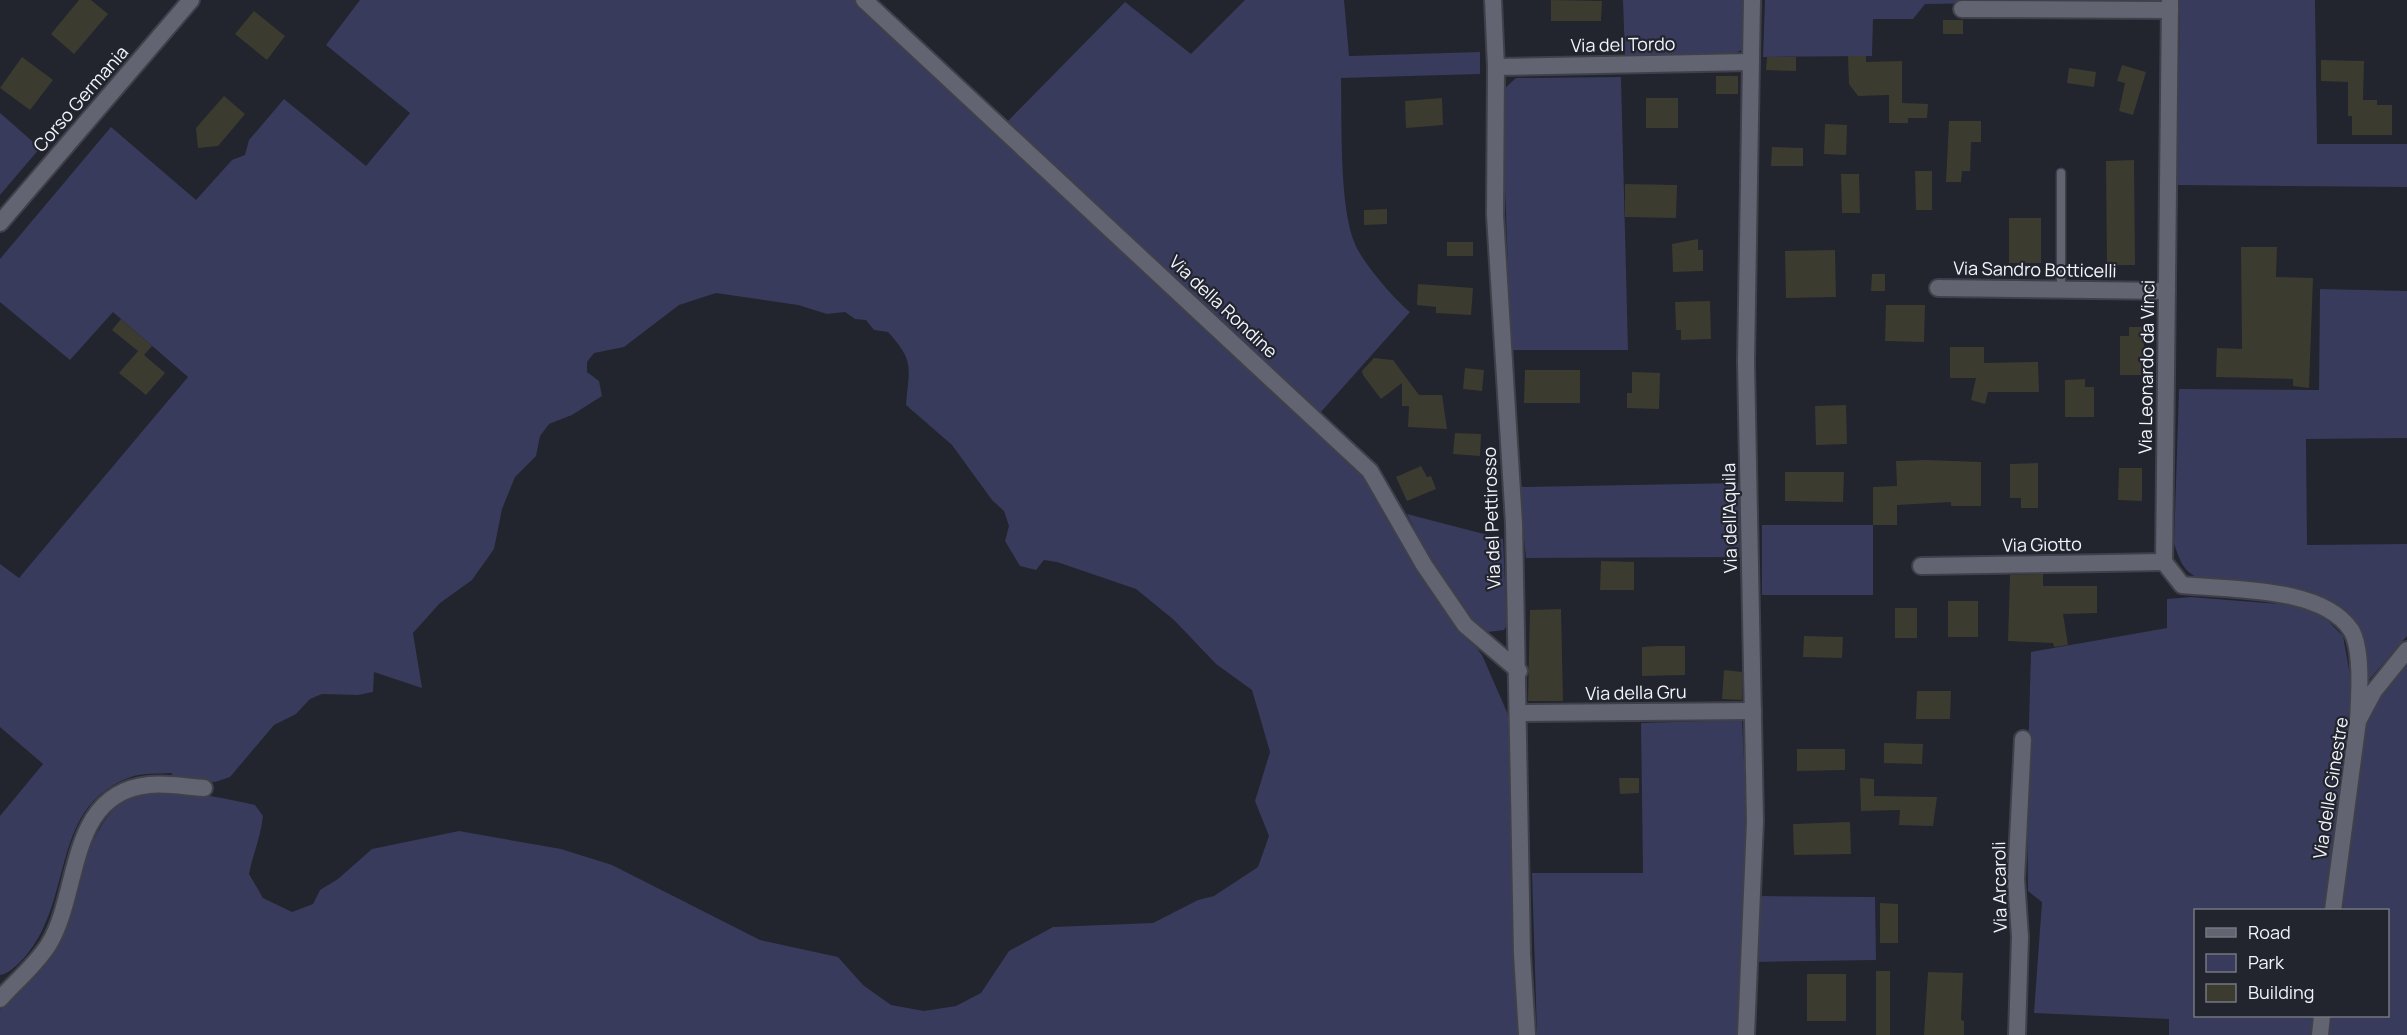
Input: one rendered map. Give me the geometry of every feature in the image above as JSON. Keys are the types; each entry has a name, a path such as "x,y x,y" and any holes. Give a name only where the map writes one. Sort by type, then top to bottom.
{"street":[{"name":"Corso Germania","path":"0,223 191,0"},
{"name":"Via della Rondine","path":"864,0 1370,471 1424,565 1465,625 1519,671"},
{"name":"Via del Pettirosso","path":"1493,0 1496,67 1495,215 1514,525 1520,713 1522,954 1527,1035"},
{"name":"Via dell'Aquila","path":"1746,1035 1755,821 1746,362 1752,0"},
{"path":"1962,9 2170,5"},
{"name":"Via Leonardo da Vinci","path":"2164,562 2170,5"},
{"name":"Via del Tordo","path":"1496,67 1751,62"},
{"name":"Via Sandro Botticelli","path":"1938,288 2167,291"},
{"path":"2164,562 2182,585 2278,593 2306,599 2322,607 2351,631 2358,660 2358,721"},
{"name":"Via Giotto","path":"1921,567 2164,562"},
{"name":"Via delle Ginestre","path":"2333,909 2358,721 2374,691 2407,650"},
{"name":"Via della Gru","path":"1520,713 1753,711"},
{"name":"Via Arcaroli","path":"2017,1035 2020,938 2016,879 2023,739"},
{"path":"0,999 36,962 49,943 63,912 86,828 101,808 135,787 152,784 204,788"},
{"path":"2320,1035 2322,1017"}],"lane":[{"path":"2061,173 2061,290"}],"green space":[{"path":"360,0 857,0 1363,473 1463,630 1482,655 1510,719 1522,1035 0,1035 0,1010 42,969 53,953 67,920 85,862 100,828 117,806 137,795 188,793 255,805 263,816 249,874 263,898 292,912 313,904 320,890 338,879 372,849 459,831 561,849 612,865 760,940 838,957 863,985 891,1005 924,1011 956,1006 981,993 1009,951 1053,927 1153,923 1198,900 1214,896 1258,867 1269,836 1255,801 1270,752 1252,690 1216,664 1174,620 1136,589 1057,562 1044,560 1036,570 1020,566 1005,541 1009,526 1004,511 992,500 952,445 906,405 908,366 903,351 888,332 874,330 866,320 855,319 845,312 827,314 798,305 716,293 679,305 624,347 594,353 587,362 587,372 599,381 602,396 572,415 549,424 540,436 536,456 515,477 502,509 494,549 472,580 440,603 413,633 422,688 374,672 373,692 358,695 322,694 310,699 296,714 274,725 230,777 215,782 177,780 171,773 143,774 107,789 88,808 75,830 41,933 25,957 10,971 0,975 0,816 43,764 0,727 0,564 19,578 188,377 113,312 70,360 0,302 0,259 111,127 196,200 232,160 245,155 249,140 284,99 366,166 410,113 326,45"},
{"path":"1245,0 1344,0 1349,56 1480,52 1480,74 1341,78 1342,163 1350,228 1355,244 1365,261 1388,290 1410,312 1320,413 1007,122 1125,2 1191,54"},
{"path":"1623,0 1745,0 1744,49 1733,54 1625,57"},
{"path":"1765,0 2165,0 1925,4 1913,19 1873,19 1872,56 1763,57"},
{"path":"2180,0 2315,0 2317,144 2407,144 2407,187 2177,185"},
{"path":"1621,77 1628,350 1511,350 1503,135 1504,89 1516,78"},
{"path":"0,113 40,148 0,195"},
{"path":"2320,289 2407,291 2407,438 2306,439 2307,545 2407,544 2407,636 2369,680 2365,651 2357,629 2345,612 2329,600 2288,586 2201,579 2184,567 2174,544 2179,389 2319,390"},
{"path":"1739,483 1740,557 1526,558 1519,487"},
{"path":"1407,514 1503,539 1507,625 1504,630 1488,632 1475,626 1430,560"},
{"path":"1762,525 1873,525 1873,595 1762,595"},
{"path":"2191,597 2302,606 2328,621 2343,636 2352,686 2326,909 2194,909 2194,1017 2314,1017 2311,1035 2169,1035 2169,1019 2034,1013 2042,902 2028,891 2027,795 2031,652 2167,628 2167,599"},
{"path":"2407,664 2407,1035 2329,1035 2332,1017 2389,1017 2389,909 2343,909 2362,732 2379,697"},
{"path":"1742,720 1747,823 1741,1035 1537,1035 1532,873 1643,873 1641,723"},
{"path":"1760,896 1875,897 1876,960 1755,962"}],"building":[{"path":"79,0 91,0 108,14 74,54 51,34"},
{"path":"1551,0 1602,1 1601,21 1551,21"},
{"path":"254,11 285,36 267,60 235,34"},
{"path":"1943,20 1963,20 1963,34 1943,34"},
{"path":"1848,56 1866,56 1866,62 1902,61 1902,103 1928,104 1927,118 1908,118 1908,123 1889,123 1889,95 1858,96 1849,84"},
{"path":"22,57 53,80 30,110 0,88"},
{"path":"1767,57 1796,57 1796,71 1766,70"},
{"path":"2321,60 2364,61 2363,100 2377,100 2377,105 2392,105 2392,135 2352,135 2352,116 2348,116 2348,82 2321,81"},
{"path":"2122,65 2146,72 2133,115 2119,111 2125,83 2117,81"},
{"path":"2069,68 2096,72 2094,87 2067,83"},
{"path":"1716,76 1738,76 1738,94 1716,94"},
{"path":"224,96 245,114 218,146 198,148 196,128"},
{"path":"1442,98 1443,125 1406,128 1405,101"},
{"path":"1646,98 1678,98 1678,128 1646,128"},
{"path":"1949,121 1981,121 1981,142 1971,142 1970,171 1962,171 1961,182 1946,182"},
{"path":"1825,124 1847,125 1846,155 1824,154"},
{"path":"1772,147 1803,148 1803,166 1771,166"},
{"path":"2134,160 2135,265 2107,265 2106,161"},
{"path":"1915,171 1932,171 1932,210 1916,210"},
{"path":"1841,174 1859,174 1860,213 1842,213"},
{"path":"1625,184 1677,185 1676,218 1625,217"},
{"path":"1387,209 1387,224 1364,225 1364,210"},
{"path":"2009,218 2041,218 2041,263 2009,263"},
{"path":"1698,239 1698,250 1703,250 1703,271 1673,272 1672,244"},
{"path":"1447,242 1473,242 1473,256 1447,256"},
{"path":"2241,247 2277,247 2276,277 2313,278 2309,388 2293,386 2293,379 2216,377 2217,348 2242,349"},
{"path":"1835,250 1836,297 1786,298 1785,251"},
{"path":"1872,274 1885,274 1885,291 1871,291"},
{"path":"1418,284 1473,288 1471,315 1436,313 1436,307 1417,305"},
{"path":"1710,301 1711,339 1681,340 1681,330 1676,330 1675,302"},
{"path":"1886,305 1925,305 1924,342 1885,341"},
{"path":"121,319 152,346 144,355 165,373 146,395 119,373 138,351 112,330"},
{"path":"2129,327 2144,327 2144,375 2120,375 2120,336 2129,336"},
{"path":"1950,347 1984,347 1984,363 2038,362 2039,392 1988,392 1985,404 1971,400 1976,378 1950,378"},
{"path":"1374,358 1393,360 1419,395 1442,395 1447,429 1408,427 1409,406 1402,406 1402,383 1381,399 1363,375 1362,371"},
{"path":"1465,368 1484,370 1482,391 1463,389"},
{"path":"1525,370 1580,370 1580,403 1524,403"},
{"path":"1632,372 1660,373 1659,409 1627,408 1627,393 1632,393"},
{"path":"2085,379 2085,387 2094,387 2094,417 2065,417 2065,380"},
{"path":"1846,405 1847,444 1816,445 1815,406"},
{"path":"1455,433 1481,434 1480,456 1453,454"},
{"path":"1896,461 1981,462 1981,506 1951,506 1951,502 1897,505 1897,525 1873,525 1873,487 1897,486"},
{"path":"2038,463 2038,508 2021,508 2021,498 2010,498 2010,464"},
{"path":"1421,466 1427,477 1431,476 1436,489 1407,501 1396,477"},
{"path":"2119,468 2142,468 2142,501 2118,500"},
{"path":"1785,472 1844,472 1843,502 1785,501"},
{"path":"1601,561 1634,562 1634,590 1600,590"},
{"path":"2043,574 2043,586 2097,586 2097,613 2063,614 2068,645 2054,647 2053,643 2008,641 2010,575"},
{"path":"1948,601 1978,601 1978,637 1948,637"},
{"path":"1895,608 1917,608 1917,638 1895,638"},
{"path":"1561,609 1563,701 1528,701 1530,610"},
{"path":"1804,636 1843,637 1842,658 1803,657"},
{"path":"1685,646 1685,675 1642,676 1642,647"},
{"path":"1724,670 1742,672 1742,700 1722,699"},
{"path":"1917,691 1951,691 1950,719 1916,719"},
{"path":"1884,743 1923,744 1922,764 1884,763"},
{"path":"1797,749 1845,749 1845,770 1797,771"},
{"path":"1619,778 1639,778 1639,793 1620,794"},
{"path":"1860,778 1874,779 1874,796 1937,797 1933,826 1899,825 1900,810 1861,811"},
{"path":"1850,822 1851,854 1794,855 1793,824"},
{"path":"1880,903 1898,904 1898,943 1880,943"},
{"path":"1876,971 1890,971 1890,1035 1876,1035"},
{"path":"1928,972 1963,973 1961,1020 1964,1021 1964,1035 1924,1035"},
{"path":"1807,974 1846,974 1846,1021 1807,1021"}]}
